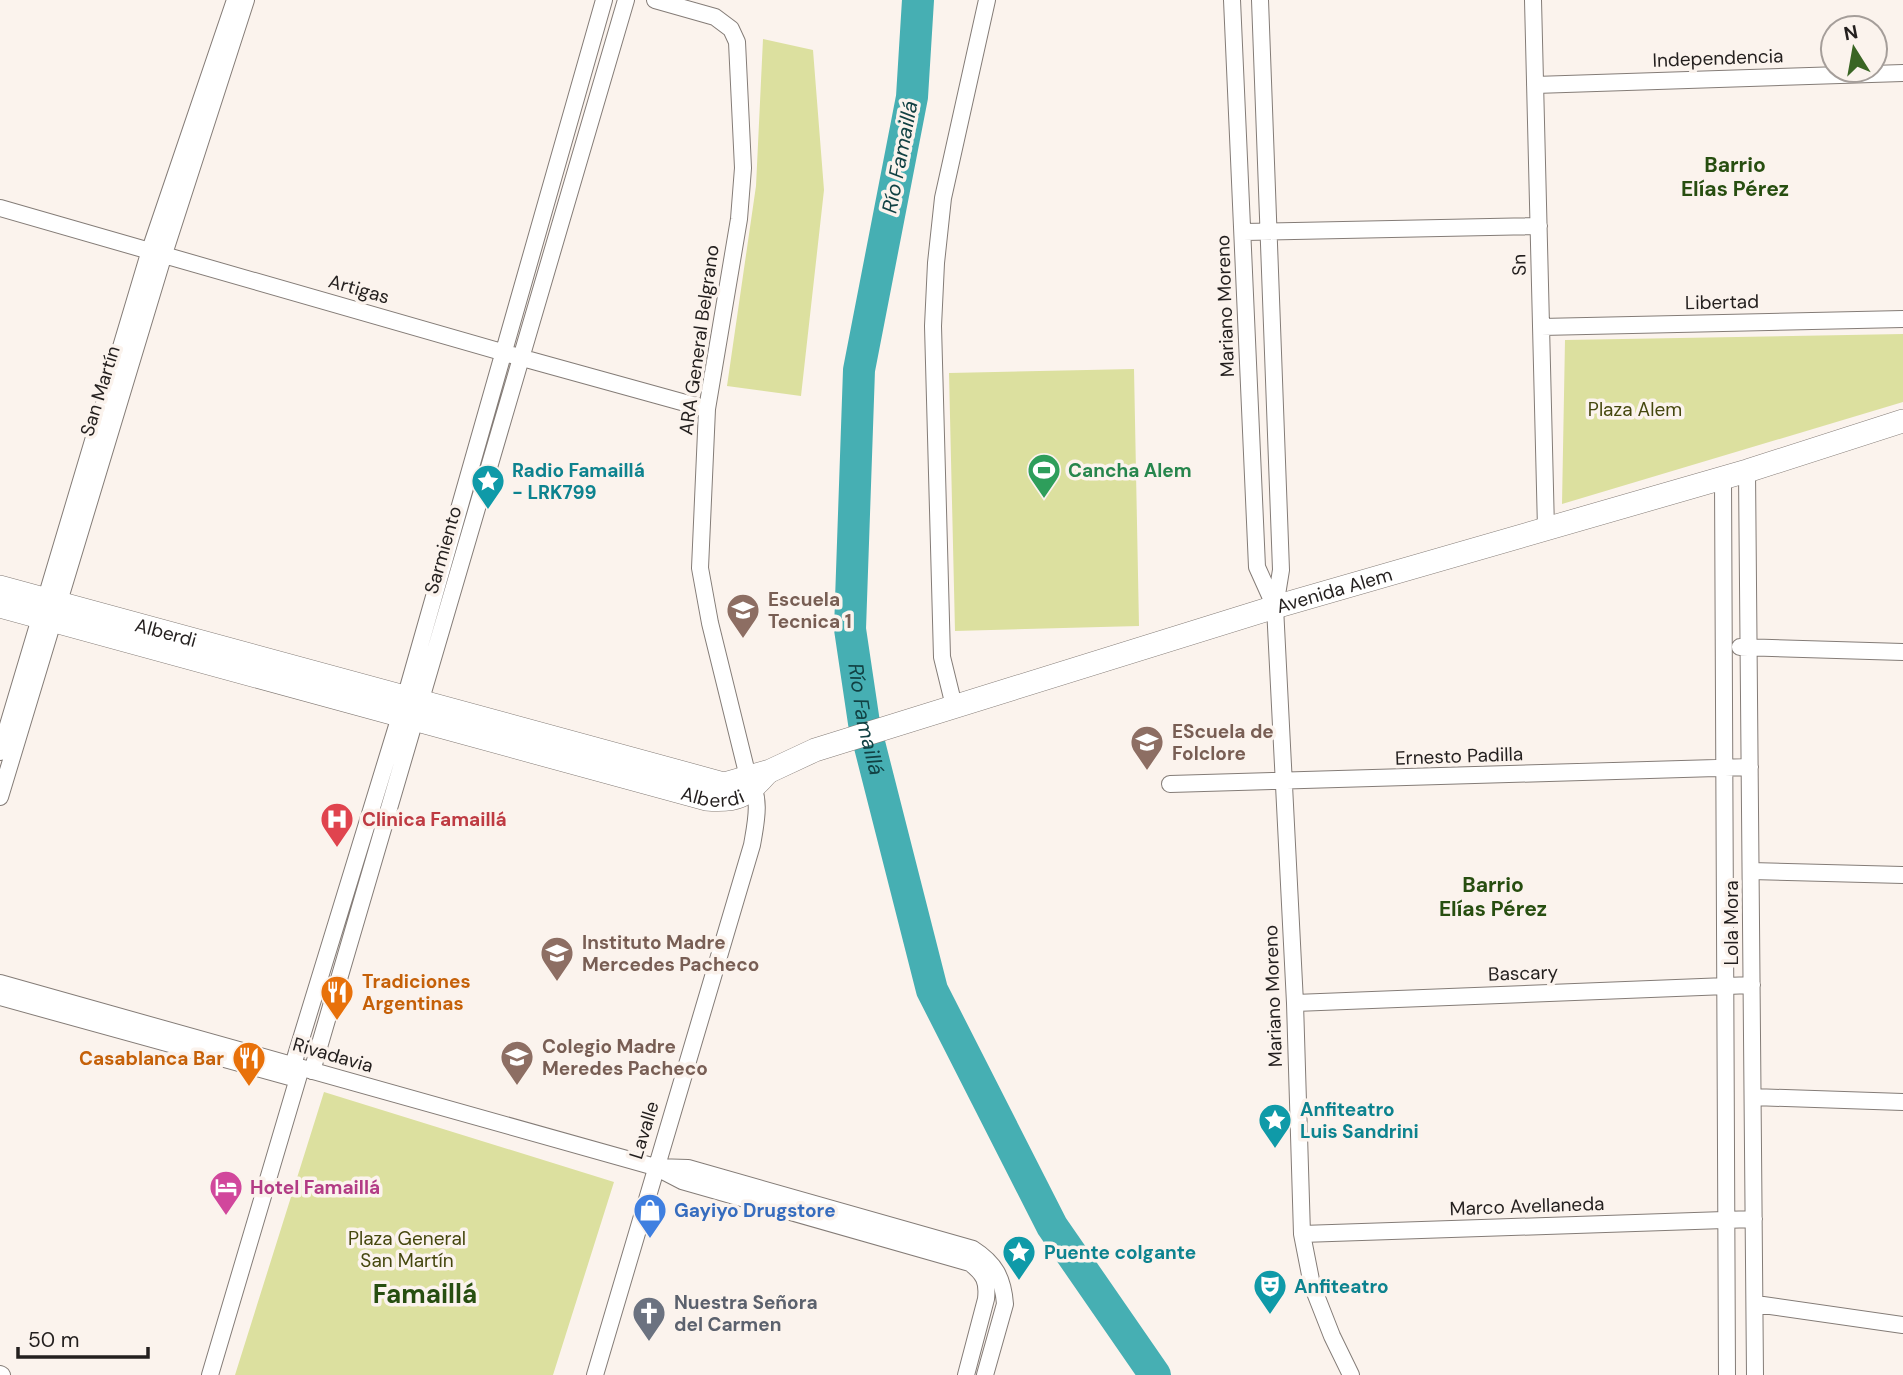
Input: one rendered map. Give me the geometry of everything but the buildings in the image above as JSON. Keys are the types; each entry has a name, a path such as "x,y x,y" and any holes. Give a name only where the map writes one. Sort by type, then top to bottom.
{"street":[{"name":"San Martín","path":"0,752 48,610 235,0"},
{"name":"San Martín","path":"157,252 246,0"},
{"name":"Sarmiento","path":"411,709 502,352 604,0"},
{"name":"Sarmiento","path":"210,1375 626,0"},
{"name":"ARA General Belgrano","path":"655,0 715,17 731,29 737,42 743,144 740,206 707,409 700,568 710,623 757,778"},
{"path":"947,709 942,657 933,326 936,263 943,198 987,0"},
{"name":"Mariano Moreno","path":"1232,0 1257,567 1275,607"},
{"name":"Mariano Moreno","path":"1260,0 1281,569 1275,607 1295,1003 1302,1234 1312,1285 1351,1375"},
{"name":"Sn","path":"1533,0 1546,529"},
{"name":"Independencia","path":"1535,85 1903,73"},
{"name":"Artigas","path":"0,208 707,409"},
{"path":"1243,232 1539,226"},
{"name":"Libertad","path":"1541,327 1903,319"},
{"name":"Avenida Alem","path":"757,778 815,750 1275,607 1747,471 1903,421"},
{"name":"Lola Mora","path":"1747,471 1755,1375"},
{"name":"Lola Mora","path":"1723,478 1727,1375"},
{"name":"Alberdi","path":"0,587 48,610 411,709 724,784 757,778"},
{"name":"Alberdi","path":"0,606 48,610"},
{"name":"San Martín","path":"0,797 48,610"},
{"path":"1724,646 1903,652"},
{"name":"Ernesto Padilla","path":"1170,785 1724,770 1750,767"},
{"name":"Lavalle","path":"595,1375 752,845 757,778"},
{"path":"1751,871 1903,875"},
{"name":"Rivadavia","path":"0,983 301,1071 655,1167 682,1181 970,1263 990,1272"},
{"name":"Bascary","path":"1295,1003 1752,985"},
{"name":"Rivadavia","path":"0,997 301,1071"},
{"path":"1754,1097 1903,1102"},
{"name":"Marco Avellaneda","path":"1302,1234 1754,1219"},
{"path":"966,1375 986,1299 990,1272 1001,1278 1005,1304 985,1375"},
{"path":"1756,1304 1903,1325"}],"green space":[{"path":"763,39 813,50 824,190 801,396 727,386 756,186"},
{"name":"Plaza Alem","path":"1903,334 1903,402 1562,504 1565,340"},
{"name":"Cancha Alem","path":"1134,369 1139,626 955,631 949,373"},
{"name":"Plaza General San Martín","path":"324,1092 614,1182 553,1375 235,1375"}],"waterway":[{"name":"Río Famaillá","path":"918,0 912,97 859,370 850,629 864,723 932,990 1052,1226 1155,1375"}],"place":[{"name":"Cancha Alem","path":"1044,500"},
{"name":"Radio Famaillá - LRK799","path":"488,511"},
{"name":"Escuela Tecnica 1","path":"743,640"},
{"name":"EScuela de Folclore","path":"1147,772"},
{"name":"Clinica Famaillá","path":"337,849"},
{"name":"Instituto Madre Mercedes Pacheco","path":"557,983"},
{"name":"Tradiciones Argentinas","path":"337,1022"},
{"name":"Colegio Madre Meredes Pacheco","path":"517,1087"},
{"name":"Casablanca Bar","path":"249,1088"},
{"name":"Anfiteatro Luis Sandrini","path":"1275,1150"},
{"name":"Hotel Famaillá","path":"226,1217"},
{"name":"Gayiyo Drugstore","path":"650,1240"},
{"name":"Puente colgante","path":"1019,1282"},
{"name":"Anfiteatro","path":"1270,1316"},
{"name":"Nuestra Señora del Carmen","path":"649,1343"}],"district":[{"name":"Barrio Elías Pérez","path":"1735,177"},
{"name":"Barrio Elías Pérez","path":"1493,897"},
{"name":"Famaillá","path":"425,1294"}]}
